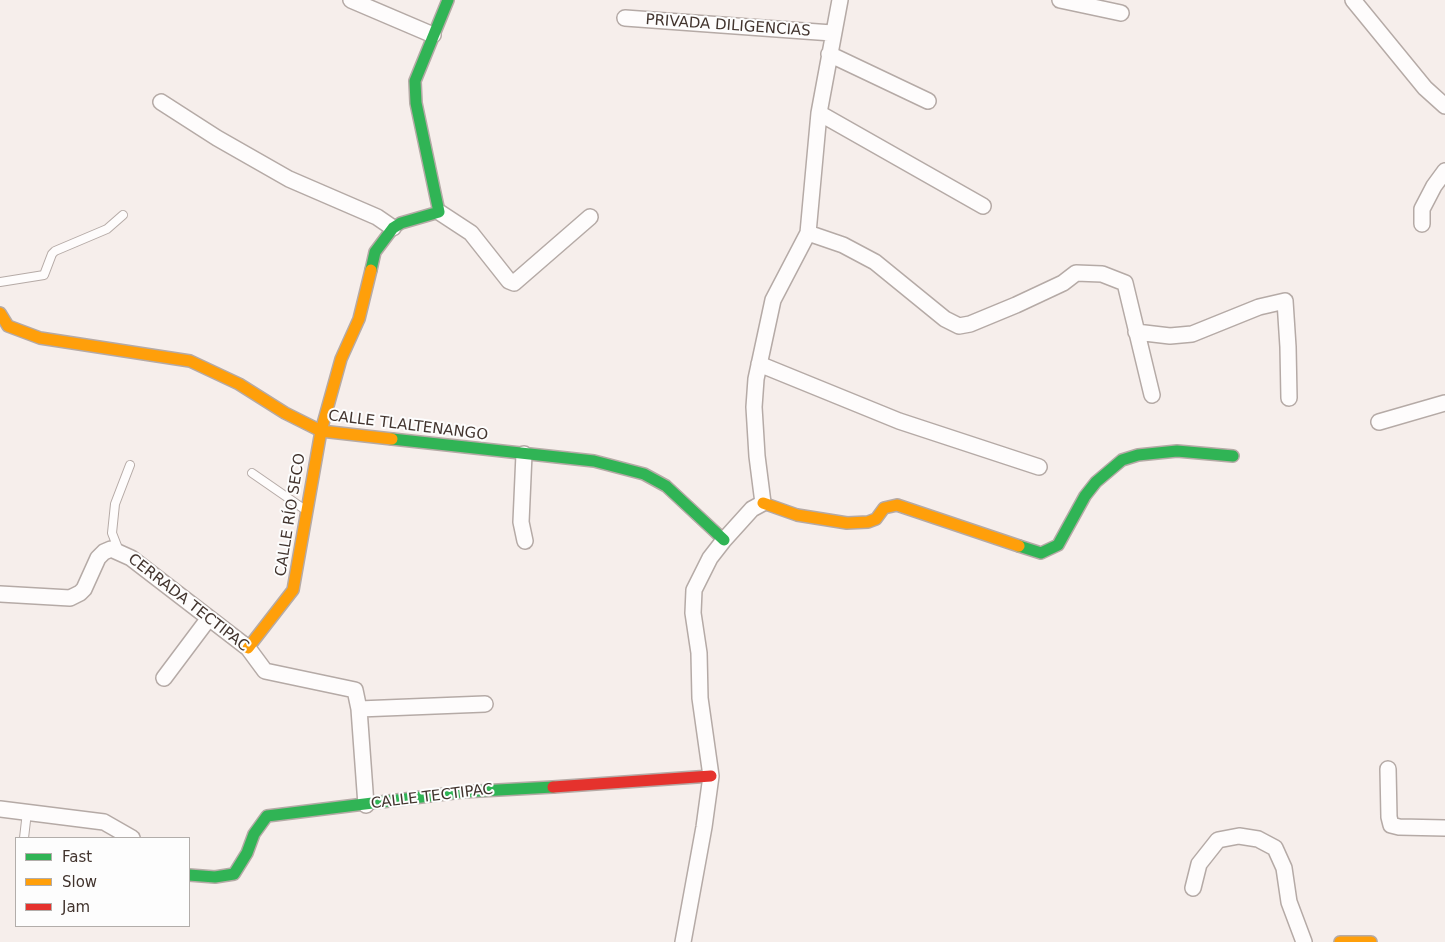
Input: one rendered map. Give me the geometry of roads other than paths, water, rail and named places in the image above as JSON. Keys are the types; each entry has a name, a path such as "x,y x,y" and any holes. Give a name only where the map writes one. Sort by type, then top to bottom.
{"street":[{"path":"351,0 433,35"},
{"path":"448,0 416,81 416,103 439,212 472,233 509,281 514,282 590,217"},
{"path":"763,503 756,456 754,407 759,364 773,300 808,233 819,113 832,33 840,0"},
{"path":"1060,0 1121,13"},
{"path":"1353,0 1425,88 1445,106"},
{"name":"PRIVADA DILIGENCIAS","path":"624,18 832,33"},
{"path":"830,54 928,100"},
{"path":"160,102 218,138 289,178 377,217 393,228 401,223 439,212"},
{"path":"819,113 983,206"},
{"path":"1422,224 1422,209 1434,186 1445,171"},
{"name":"CALLE RÍO SECO","path":"248,648 293,590 321,431 341,359 359,319 375,252 393,228"},
{"path":"808,233 843,245 875,262 945,319 959,326 970,324 1016,305 1063,283 1076,273 1102,274 1125,283 1152,395"},
{"path":"1136,332 1170,336 1192,334 1259,307 1285,301 1289,398"},
{"name":"CALLE TLALTENANGO","path":"0,312 8,326 40,338 190,361 238,384 284,413 321,431 594,461 644,474 666,486 724,540"},
{"path":"759,364 898,421 1039,466"},
{"path":"1379,422 1445,403"},
{"path":"683,942 704,828 710,776 700,698 699,653 693,613 694,590 710,558 752,509 763,503 797,515 847,523 868,522 876,519 884,508 897,505 1041,553 1058,545 1085,496 1096,482 1122,460 1138,455 1177,451 1233,456"},
{"path":"524,454 521,522 525,541"},
{"path":"0,594 70,598 84,589 98,558 104,552 115,550"},
{"name":"CERRADA TECTIPAC","path":"115,550 248,648 264,671 355,690 359,709 366,805"},
{"path":"164,678 209,618"},
{"path":"359,709 485,704"},
{"path":"1388,769 1389,817 1391,825 1399,827 1445,828"},
{"name":"CALLE TECTIPAC","path":"190,874 215,877 234,874 247,853 254,834 267,816 462,792 647,782 710,776"},
{"path":"0,809 104,822 130,837"},
{"path":"1193,888 1199,864 1218,840 1239,836 1258,839 1275,848 1284,868 1289,902 1304,942"},
{"path":"1340,942 1370,942"}],"lane":[{"path":"0,282 44,275 55,251 107,229 123,215"},
{"path":"115,550 112,533 115,504 130,465"},
{"path":"252,473 306,510"},
{"path":"24,837 28,812"}]}
